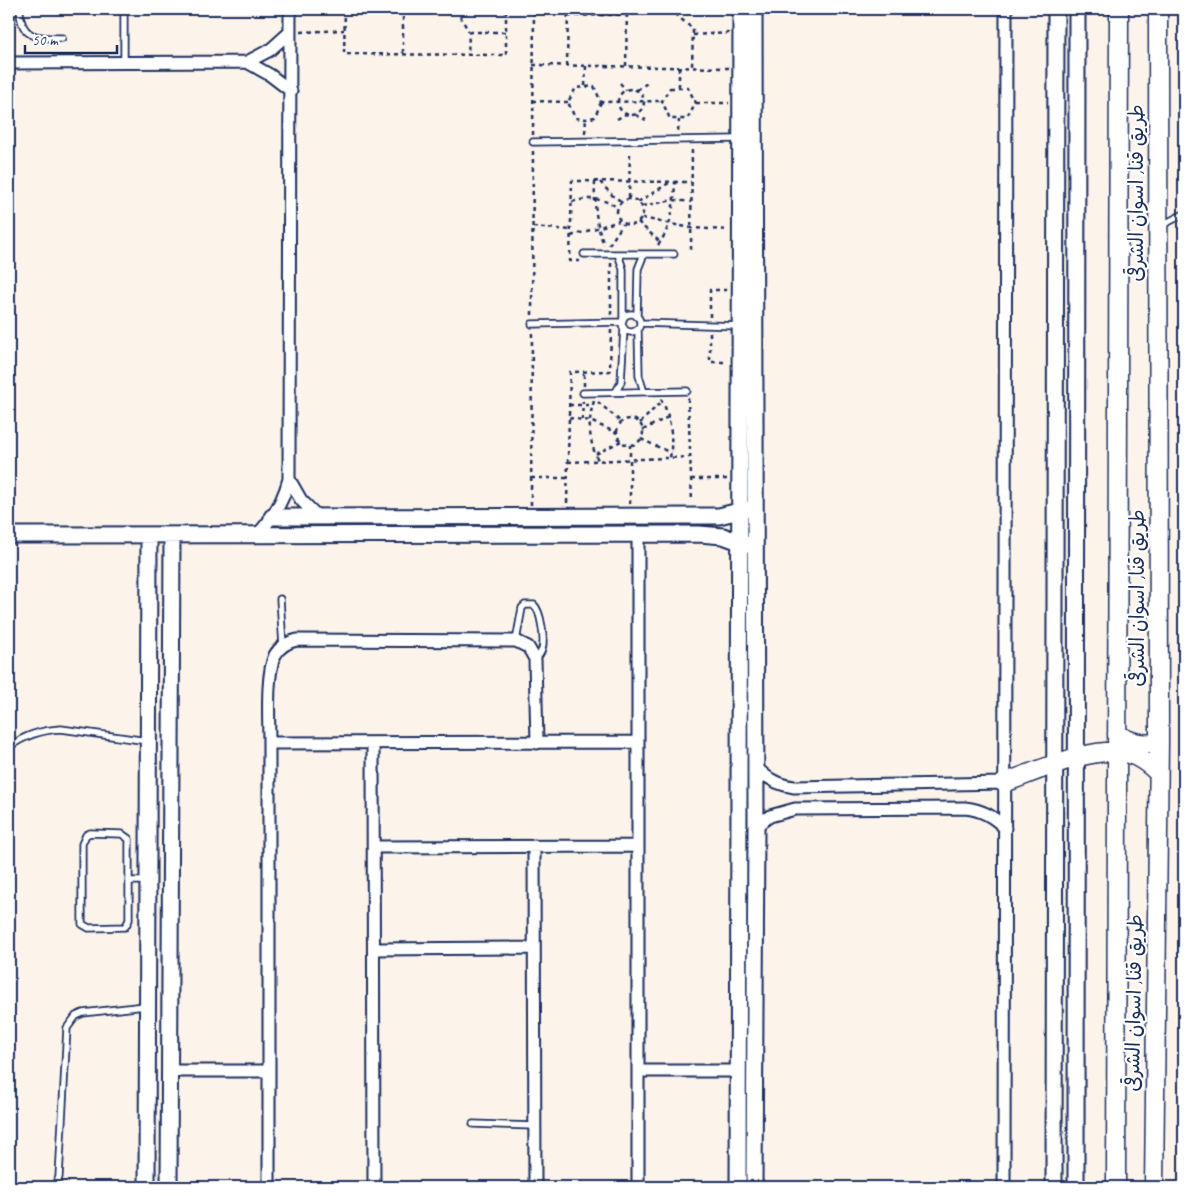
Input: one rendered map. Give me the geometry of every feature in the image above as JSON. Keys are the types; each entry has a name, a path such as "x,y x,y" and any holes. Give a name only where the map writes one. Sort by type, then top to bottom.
{"main road":[{"name":"طريق قنا, اسوان الشرقى","path":"1116,1187 1119,9"},
{"name":"طريق قنا, اسوان الشرقى","path":"1154,1187 1159,742 1158,9"},
{"path":"1117,734 1135,743 1159,742"},
{"path":"1004,783 1076,758 1116,752 1138,757 1158,773"}],"street":[{"path":"256,536 272,517 283,499 289,479 290,9"},
{"path":"738,1187 741,9"},
{"path":"754,9 756,505 754,1187"},
{"path":"1004,1187 1006,9"},
{"path":"1054,1187 1056,9"},
{"path":"1076,1187 1077,9"},
{"path":"9,63 246,62 270,50 290,32"},
{"path":"246,62 270,75 291,90"},
{"path":"289,479 301,500 318,517"},
{"path":"272,517 719,516 756,505"},
{"path":"9,536 707,534 739,541 755,550"},
{"path":"638,535 638,1187"},
{"path":"147,1187 149,536"},
{"path":"169,1187 172,536"},
{"path":"269,1187 268,744 270,671 276,653 289,642 305,639 516,641 528,647 535,659 537,743"},
{"path":"268,744 638,742"},
{"path":"373,743 374,1187"},
{"path":"756,767 770,780 778,784 794,787 1004,783"},
{"path":"756,826 770,816 795,809 965,808 987,814 1005,828"},
{"path":"534,846 535,1187"},
{"path":"374,847 638,846"},
{"path":"374,949 534,948"},
{"path":"169,1071 268,1071"},
{"path":"638,1071 738,1071"}],"lane":[{"path":"20,9 22,24 30,34 42,38 62,38"},
{"path":"124,9 124,62"},
{"path":"533,142 741,139"},
{"path":"1157,227 1184,214"},
{"path":"584,254 674,254"},
{"path":"616,392 621,382 623,323 623,269 618,254"},
{"path":"644,392 639,376 638,269 648,254"},
{"path":"623,323 629,315 638,323 740,326"},
{"path":"623,323 629,332 635,331 638,323"},
{"path":"532,324 623,323"},
{"path":"583,393 687,391"},
{"path":"280,599 283,646"},
{"path":"516,641 522,608 525,605 534,605 540,612 543,645 540,655 535,659"},
{"path":"9,747 25,737 48,730 148,741"},
{"path":"90,833 122,834 126,836 130,843 129,881 128,924 121,928 85,927 81,919 82,844 86,835 90,833"},
{"path":"129,881 148,881"},
{"path":"55,1187 59,1177 67,1028 76,1016 83,1013 148,1006"},
{"path":"474,1124 535,1126"}],"path":[{"path":"344,9 344,54 403,55 506,55 506,9"},
{"path":"403,9 403,55"},
{"path":"456,9 469,32 468,55"},
{"path":"531,516 534,9"},
{"path":"567,66 568,9"},
{"path":"594,9 598,15"},
{"path":"612,15 614,9"},
{"path":"626,66 627,9"},
{"path":"648,9 652,14"},
{"path":"568,16 666,14 669,9 693,29 692,68"},
{"path":"693,35 728,33 728,25"},
{"path":"290,32 344,30"},
{"path":"469,32 506,32"},
{"path":"533,65 741,68"},
{"path":"585,86 586,66"},
{"path":"679,67 679,88"},
{"path":"620,83 626,90"},
{"path":"626,114 618,107 622,92 636,90 648,83"},
{"path":"585,86 594,86 601,102 595,117 586,119 575,118 568,102 576,88 585,86"},
{"path":"662,101 670,88 688,88 696,103"},
{"path":"636,90 644,97 643,107 636,114"},
{"path":"601,102 662,101"},
{"path":"662,101 670,119 679,120 687,119 696,103"},
{"path":"532,102 568,102"},
{"path":"696,103 740,103"},
{"path":"618,119 626,114 636,114 646,120"},
{"path":"585,141 586,119"},
{"path":"691,250 692,140"},
{"path":"629,198 630,141"},
{"path":"583,261 570,261 572,182 691,182"},
{"path":"595,182 594,198 598,228 607,254"},
{"path":"600,182 613,196 621,201"},
{"path":"638,202 671,182"},
{"path":"648,254 660,242 669,224 676,182"},
{"path":"572,202 594,198 606,201 617,207"},
{"path":"629,198 638,202 643,210 642,218 638,222 628,225 619,220 616,211 621,201 629,198"},
{"path":"642,206 674,200 691,202"},
{"path":"642,218 691,228 730,230"},
{"path":"571,236 619,220"},
{"path":"638,222 660,242"},
{"path":"532,228 571,230"},
{"path":"687,391 692,516"},
{"path":"658,392 668,417 672,441 670,458"},
{"path":"598,460 592,444 590,421 592,405 595,399 621,422"},
{"path":"640,423 663,401"},
{"path":"569,405 592,405"},
{"path":"643,430 668,417"},
{"path":"569,418 590,421 617,433 621,441 630,445 641,439 643,430 640,423 633,419 621,422 617,433"},
{"path":"641,439 671,453"},
{"path":"595,454 621,441"},
{"path":"630,445 630,516"},
{"path":"568,462 690,457"},
{"path":"532,478 567,478"}]}
